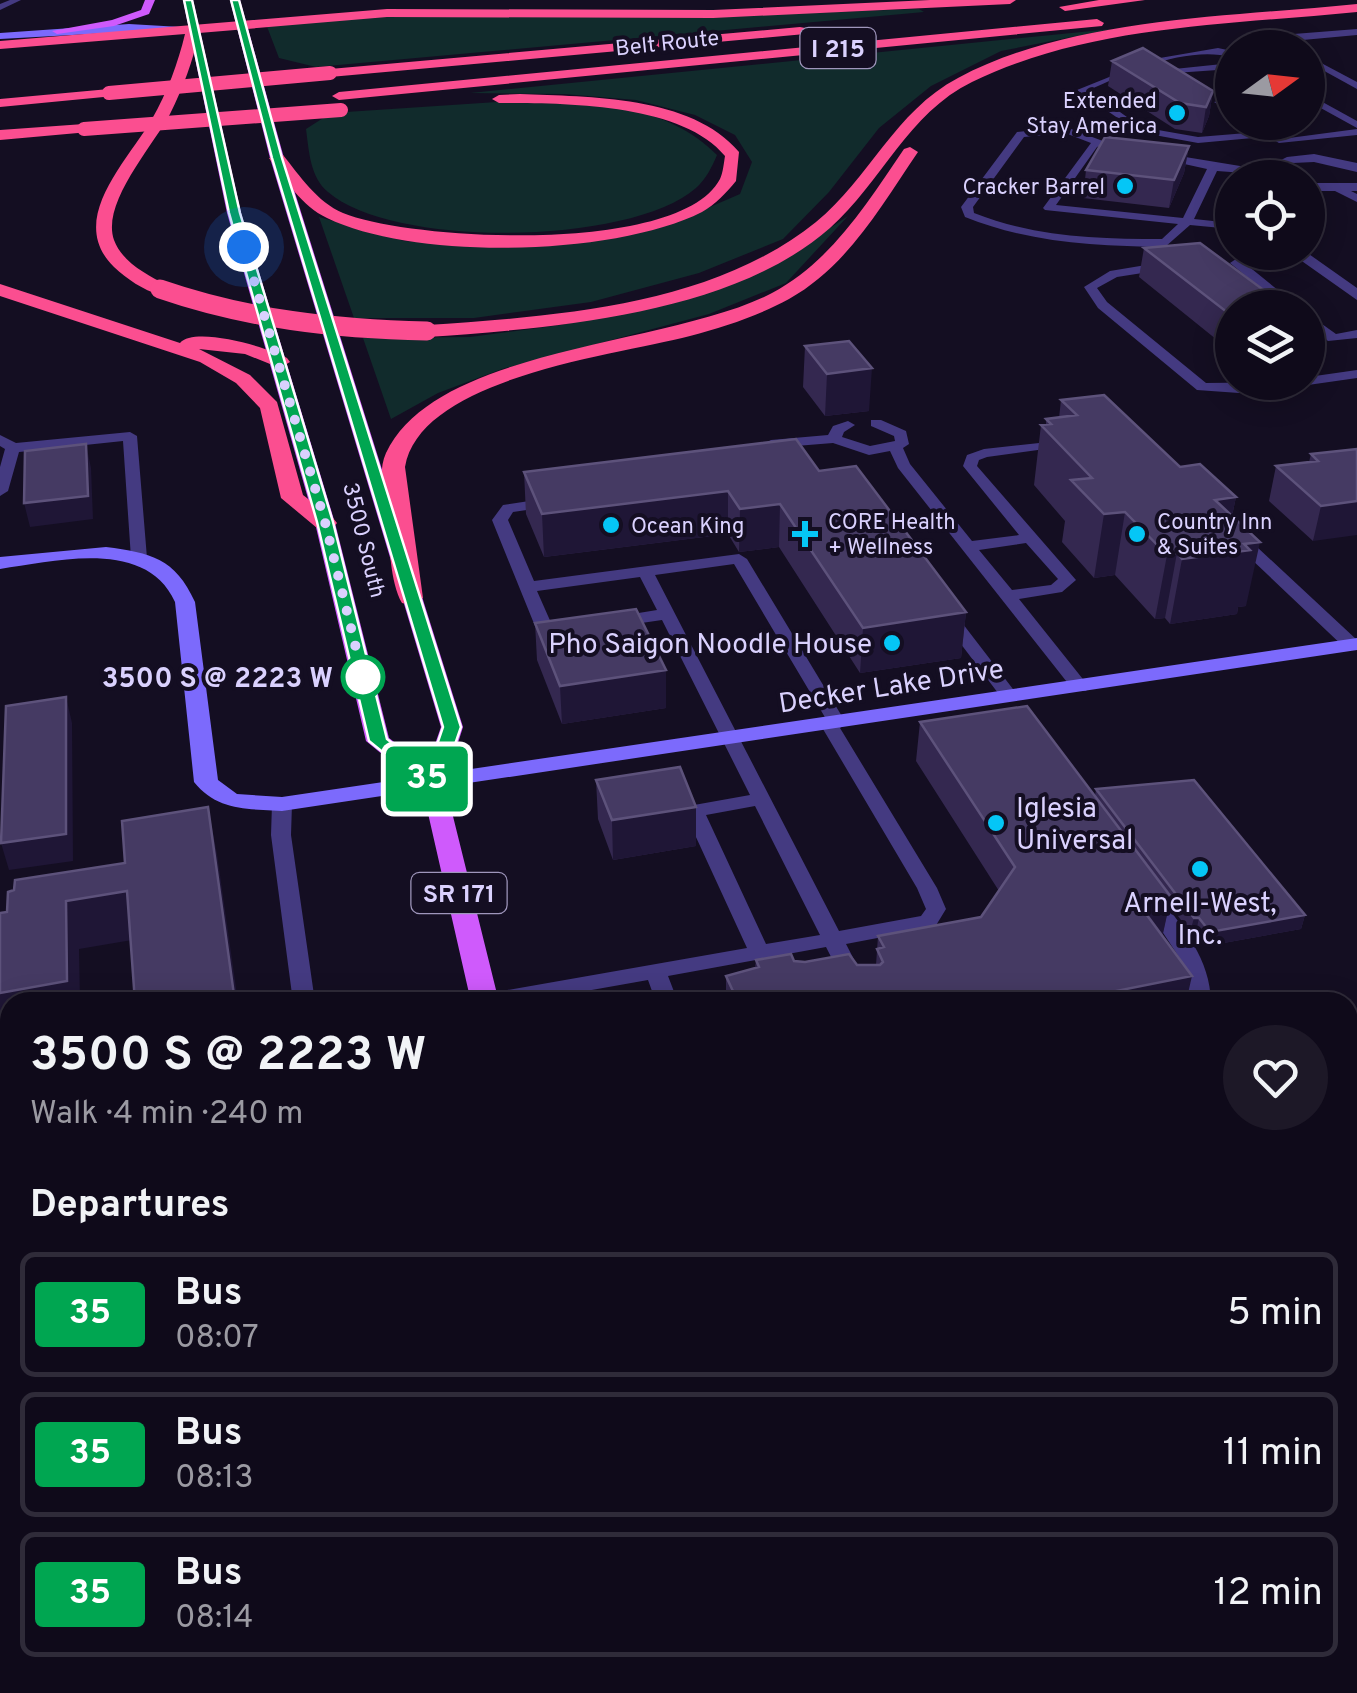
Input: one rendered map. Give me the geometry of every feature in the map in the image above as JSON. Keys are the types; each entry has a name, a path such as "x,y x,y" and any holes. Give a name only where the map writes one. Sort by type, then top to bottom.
{"highway":[{"path":"272,6 697,15 1010,0"},
{"path":"1042,9 1139,0"},
{"name":"Belt Route","path":"340,103 1338,0"},
{"path":"193,28 170,98 104,218 106,241 112,252 130,272 160,289 223,310 283,322 426,330 517,324 602,311 686,290 749,268 821,226 922,110 941,93 988,69 1086,43 1156,31 1357,8"},
{"name":"I 215","path":"905,21 1022,10"},
{"path":"0,46 365,14 465,12"},
{"name":"Belt Route","path":"0,103 808,30"},
{"path":"411,598 393,466 402,442 421,420 448,402 504,377 704,327 789,292 819,272 839,251 949,102 1010,67 1086,43"},
{"path":"0,132 340,103 527,98 612,104 666,116 706,132 729,152 733,167 727,183 712,197 654,223 579,237 491,242 417,237 349,221 315,203 277,158"},
{"path":"0,290 207,358 258,391 270,406 292,498 325,522"},
{"path":"127,330 244,348 268,354 280,362"}],"main road":[{"path":"57,31 132,18 144,12 150,0"},
{"name":"3500 South","path":"188,0 234,213 325,522 378,741 433,784 452,727 277,158 235,0"},
{"name":"SR 171","path":"433,784 483,992"}],"street":[{"path":"0,36 193,28"},
{"path":"1297,160 1308,158 1357,168"},
{"path":"1325,191 1357,186"},
{"path":"1325,252 1357,275"},
{"path":"1320,270 1357,296"},
{"path":"0,563 86,553 139,558"},
{"name":"Decker Lake Drive","path":"139,558 171,575 182,590 206,782 222,797 235,802 282,804 433,784 833,724 1009,702 1080,686 1355,645"}],"lane":[{"path":"1,7 17,0"},
{"path":"1325,36 1357,32"},
{"path":"1215,51 1187,54 1082,90 1138,128 1198,140 1215,139"},
{"path":"1121,74 1215,67"},
{"path":"1325,69 1357,86"},
{"path":"1325,109 1357,132"},
{"path":"1325,129 1335,135"},
{"path":"1116,146 1066,130 1021,134 967,208 969,215 1000,228 1112,243 1164,243 1186,223 1213,168 1154,154"},
{"path":"1325,135 1357,132"},
{"path":"1280,140 1308,158"},
{"path":"1096,142 1049,208 1215,225"},
{"path":"1335,189 1357,200"},
{"path":"1173,266 1114,274 1090,288 1102,305 1202,386 1215,387"},
{"path":"1245,270 1271,290"},
{"path":"1325,331 1339,342 1357,334"},
{"path":"1325,379 1357,374"},
{"path":"869,452 902,444 901,434 876,424"},
{"path":"834,439 838,430 848,426"},
{"path":"0,491 7,444 130,436 139,558"},
{"path":"745,447 834,439 903,465"},
{"path":"1007,596 1056,589 1068,580 970,466 972,458 1076,441"},
{"path":"896,448 903,465 1080,686"},
{"path":"522,485 500,520 546,632 667,614"},
{"path":"508,508 566,501"},
{"path":"1218,519 1355,645"},
{"path":"968,547 1030,538"},
{"path":"528,587 739,558 936,909 928,922 537,992"},
{"path":"645,572 860,992"},
{"path":"934,597 1009,702"},
{"path":"759,951 694,811 762,799"},
{"path":"282,804 281,835 303,992"},
{"path":"1134,878 1190,954 1201,977 1200,992"},
{"path":"655,969 663,992"}],"green space":[{"path":"919,9 924,12 316,67 279,58 266,24 411,14 691,17"},
{"path":"1112,29 1001,51 931,86 879,128 829,192 783,239 699,273 591,302 474,318 354,318 319,217 404,241 504,248 597,240 673,223 740,194 752,162 735,135 695,115 636,100 470,93"},
{"path":"497,102 585,103 642,113 694,136 717,155 696,188 664,207 620,221 512,233 456,231 360,211 328,192 314,171 306,129 331,113"},
{"path":"848,216 786,283 709,314 502,369 438,393 391,419 363,338 470,337 561,325 653,305 818,236"}],"building":[{"path":"1143,48 1213,91 1206,107 1180,103 1112,61"},
{"path":"1105,137 1189,146 1174,180 1086,170"},
{"path":"1200,243 1215,254 1215,270 1237,270 1264,290 1215,290 1215,303 1144,248"},
{"path":"849,341 872,368 827,374 805,346"},
{"path":"1104,395 1180,467 1200,464 1236,497 1215,500 1260,542 1244,544 1250,550 1182,559 1177,553 1167,555 1125,512 1104,514 1071,480 1092,478 1041,425 1051,424 1046,419 1077,415 1061,400"},
{"path":"796,439 819,471 856,466 966,612 863,628 780,504 740,509 728,491 542,514 524,472"},
{"path":"86,444 88,496 24,503 25,451"},
{"path":"1357,449 1357,501 1321,506 1276,466 1318,461 1311,454"},
{"path":"636,609 666,670 560,686 535,623"},
{"path":"66,697 66,834 1,843 6,706"},
{"path":"1027,706 1171,897 1138,903 1192,976 1111,992 733,992 726,976 759,967 756,960 791,954 794,961 805,962 849,954 857,965 880,965 883,962 877,949 884,947 878,936 981,917 1015,867 920,722"},
{"path":"680,767 696,807 612,820 596,780"},
{"name":"Arnell-West, Inc.","path":"1194,780 1305,915 1210,932 1199,918 1194,918 1096,789"},
{"path":"208,807 234,992 134,992 127,891 66,901 67,981 0,992 0,913 7,912 8,892 14,890 15,880 125,863 122,821"}],"bus line":[{"name":"35","path":"188,0 234,213 325,522 378,741 433,784 452,727 277,158 235,0"}],"place":[{"name":"Extended Stay America","path":"1177,113"},
{"name":"Cracker Barrel","path":"1125,186"},
{"name":"Ocean King","path":"611,525"},
{"name":"CORE Health + Wellness","path":"805,534"},
{"name":"Country Inn & Suites","path":"1137,534"},
{"name":"Pho Saigon Noodle House","path":"892,643"},
{"name":"3500 S @ 2223 W","path":"363,677"},
{"name":"Iglesia Universal","path":"996,823"},
{"name":"Arnell-West, Inc.","path":"1200,869"}],"route":[{"path":"244,247 325,522 363,677"}]}
